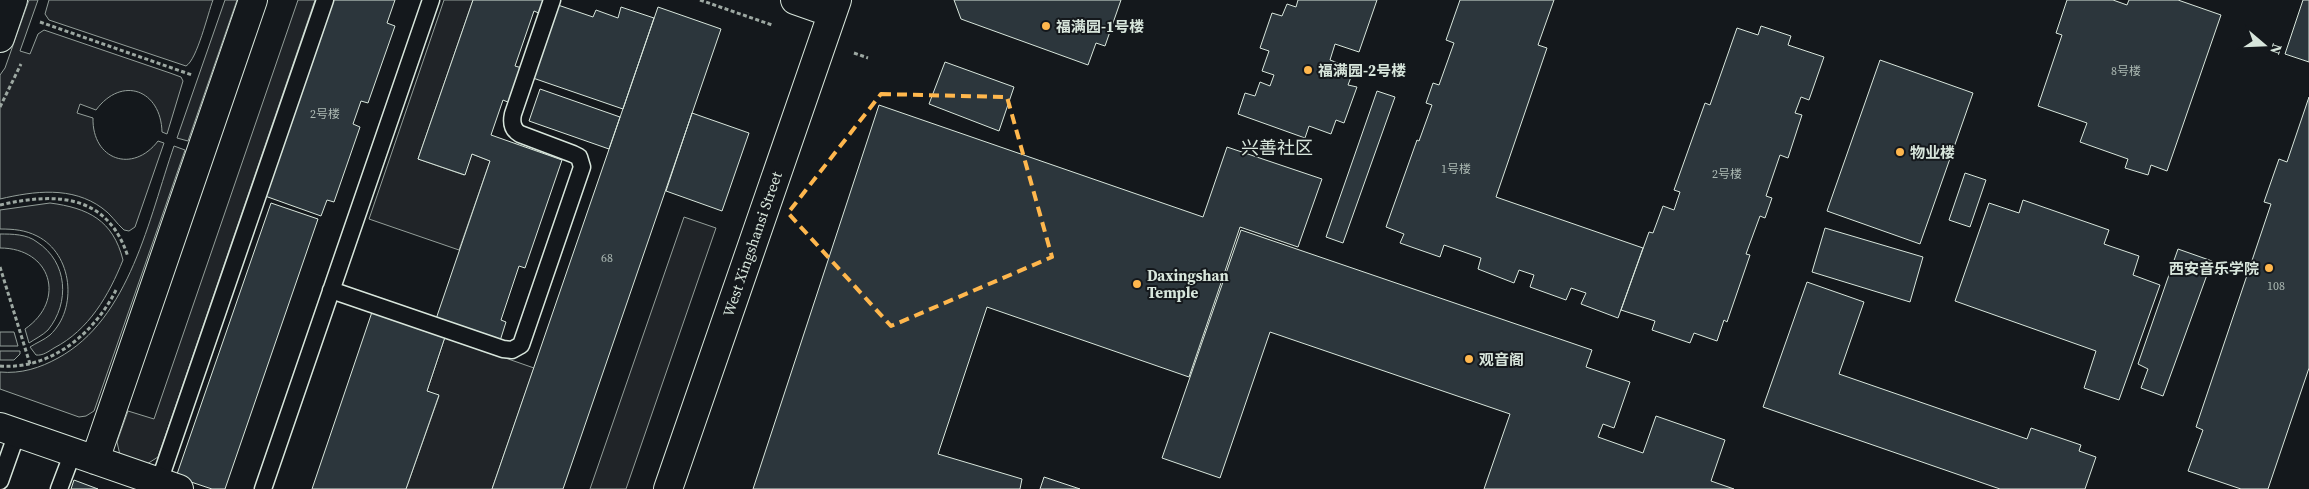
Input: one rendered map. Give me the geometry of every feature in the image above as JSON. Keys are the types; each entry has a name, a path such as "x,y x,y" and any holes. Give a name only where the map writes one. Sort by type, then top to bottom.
{"street":[{"path":"0,38 13,0"},
{"path":"84,456 253,0"},
{"path":"795,0 834,6"},
{"name":"West Xingshansi Street","path":"668,489 834,6"},
{"path":"9,430 169,486"}],"lane":[{"path":"169,486 325,0"},
{"path":"262,489 431,0"},
{"path":"331,290 503,349 512,350 520,345 582,167 578,157 574,154 520,134 513,124 513,114 552,0"},
{"path":"0,481 9,430"},
{"path":"60,489 84,456"}],"path":[{"path":"36,21 193,75"},
{"path":"0,205 47,197 64,198 85,204 103,215 112,224 120,236 129,260"},
{"path":"0,267 30,364"},
{"path":"0,366 30,364 48,358 68,346 102,314 117,289"}],"highlighted area":[{"path":"881,94 1007,97 1052,257 891,326 788,213"}],"shaded area":[{"path":"29,0 38,0 20,51 30,54 38,34 44,30 181,77 183,81 167,134 162,132 160,118 155,106 148,97 138,92 117,93 106,99 96,110 80,104 77,113 93,118 94,132 99,144 116,158 137,157 148,151 158,141 164,143 135,227 129,231 124,230 102,208 78,196 66,193 26,194 0,199 0,75 5,68"},
{"path":"49,0 213,0 198,46 186,66 49,20 45,14"},
{"path":"225,0 237,0 188,141 177,138"},
{"path":"298,0 315,0 158,457 147,464 120,455 117,442 128,411 154,419"},
{"path":"444,0 473,0 418,159 464,175 472,154 490,161 459,250 369,219"},
{"path":"174,146 185,150 94,411 86,416 79,417 0,389 0,372 23,371 51,362 83,341 103,319 120,293 134,264"},
{"path":"50,203 76,208 97,218 113,235 123,260 104,298 78,332 46,353 36,355 30,347 50,335 59,324 65,311 68,297 68,282 58,255 49,244 28,232 0,229 0,210"},
{"path":"684,217 716,228 626,489 590,489"},
{"path":"0,234 19,235 33,239 47,250 55,260 60,272 62,296 60,308 48,330 29,343 25,329 38,317 46,304 49,291 47,278 41,266 31,257 17,250 0,248"},
{"path":"0,332 14,332 18,346 0,346"},
{"path":"445,337 534,368 492,489 406,489 439,396 427,391"},
{"path":"0,351 20,351 20,354 14,360 0,360"}],"building":[{"path":"332,0 395,0 387,23 395,26 368,103 361,101 353,124 360,127 334,202 327,200 321,216 265,196"},
{"path":"473,0 546,0 541,14 534,11 515,66 522,68 510,103 503,100 491,135 562,160 525,268 519,266 501,320 506,322 500,341 436,319 490,161 472,154 465,175 418,159"},
{"name":"福满园-1号楼","path":"954,0 1121,0 1105,46 1096,43 1088,65 961,19"},
{"name":"福满园-2号楼","path":"1298,0 1377,0 1359,52 1335,44 1330,60 1354,69 1348,85 1357,87 1344,123 1336,120 1331,134 1309,126 1305,138 1238,114 1245,93 1255,96 1260,82 1270,86 1274,75 1262,71 1269,51 1260,48 1272,13 1282,16 1287,4 1296,7"},
{"path":"1460,0 1554,0 1538,45 1547,48 1496,197 1643,248 1618,318 1581,304 1586,293 1571,288 1566,300 1530,287 1534,275 1519,270 1514,283 1478,269 1481,258 1444,245 1440,257 1400,243 1404,234 1386,227 1417,140 1419,141 1432,105 1426,103 1433,83 1439,85 1454,43 1446,40"},
{"path":"2067,0 2113,0 2127,5 2129,0 2178,0 2221,15 2167,171 2151,165 2148,175 2125,168 2128,159 2080,142 2087,123 2038,106 2062,35 2056,33"},
{"path":"2303,0 2309,0 2309,62 2285,54"},
{"path":"555,4 593,17 596,10 618,18 621,7 654,18 623,109 530,77"},
{"path":"658,7 721,29 563,489 492,489"},
{"path":"1761,26 1791,36 1788,45 1824,57 1809,100 1801,97 1795,113 1802,115 1788,158 1780,155 1766,196 1772,198 1765,218 1760,216 1746,254 1750,255 1727,322 1724,320 1717,341 1694,333 1690,343 1652,330 1655,321 1621,310 1649,232 1653,233 1663,206 1674,210 1680,192 1674,190 1705,103 1710,105 1737,28 1758,35"},
{"name":"物业楼","path":"1880,60 1973,93 1920,244 1827,211"},
{"path":"945,62 1014,87 999,131 929,104"},
{"path":"540,89 620,117 609,149 529,121"},
{"path":"1377,91 1395,97 1343,243 1326,237"},
{"name":"西安音乐学院","path":"2309,97 2309,368 2268,489 2241,489 2188,471 2203,430 2196,427 2271,204 2264,202 2279,159 2287,162"},
{"path":"879,105 1203,217 1227,147 1322,179 1298,247 1240,227 1189,377 987,307 938,454 1022,479 1020,489 753,489"},
{"path":"692,113 749,133 722,211 666,191"},
{"path":"1965,173 1986,180 1970,227 1949,220"},
{"path":"2023,200 2109,230 2104,244 2139,256 2133,275 2160,285 2119,400 2084,388 2096,351 1955,301 1989,203 2019,213"},
{"path":"271,203 318,219 225,489 212,489 176,477"},
{"path":"1825,228 1923,257 1910,302 1812,272"},
{"name":"观音阁","path":"1241,230 1592,350 1586,367 1630,382 1614,428 1603,424 1598,437 1643,453 1656,416 1725,440 1711,481 1734,489 1484,489 1510,414 1270,332 1220,478 1162,458"},
{"path":"2178,249 2212,261 2163,396 2141,388 2148,369 2138,364"},
{"path":"1807,282 1864,302 1839,374 2027,439 2031,428 2081,445 2079,451 2096,457 2085,489 2000,489 1763,407"},
{"path":"372,312 445,337 427,391 439,395 406,489 312,489"},
{"path":"1044,477 1080,489 1040,489"},
{"path":"74,480 98,489 71,489"}],"place":[{"name":"福满园-1号楼","path":"1046,26"},
{"name":"福满园-2号楼","path":"1308,70"},
{"name":"物业楼","path":"1900,152"},
{"name":"西安音乐学院","path":"2269,268"},
{"name":"Daxingshan Temple","path":"1137,284"},
{"name":"观音阁","path":"1469,359"}],"district":[{"name":"兴善社区","path":"1277,147"}]}
